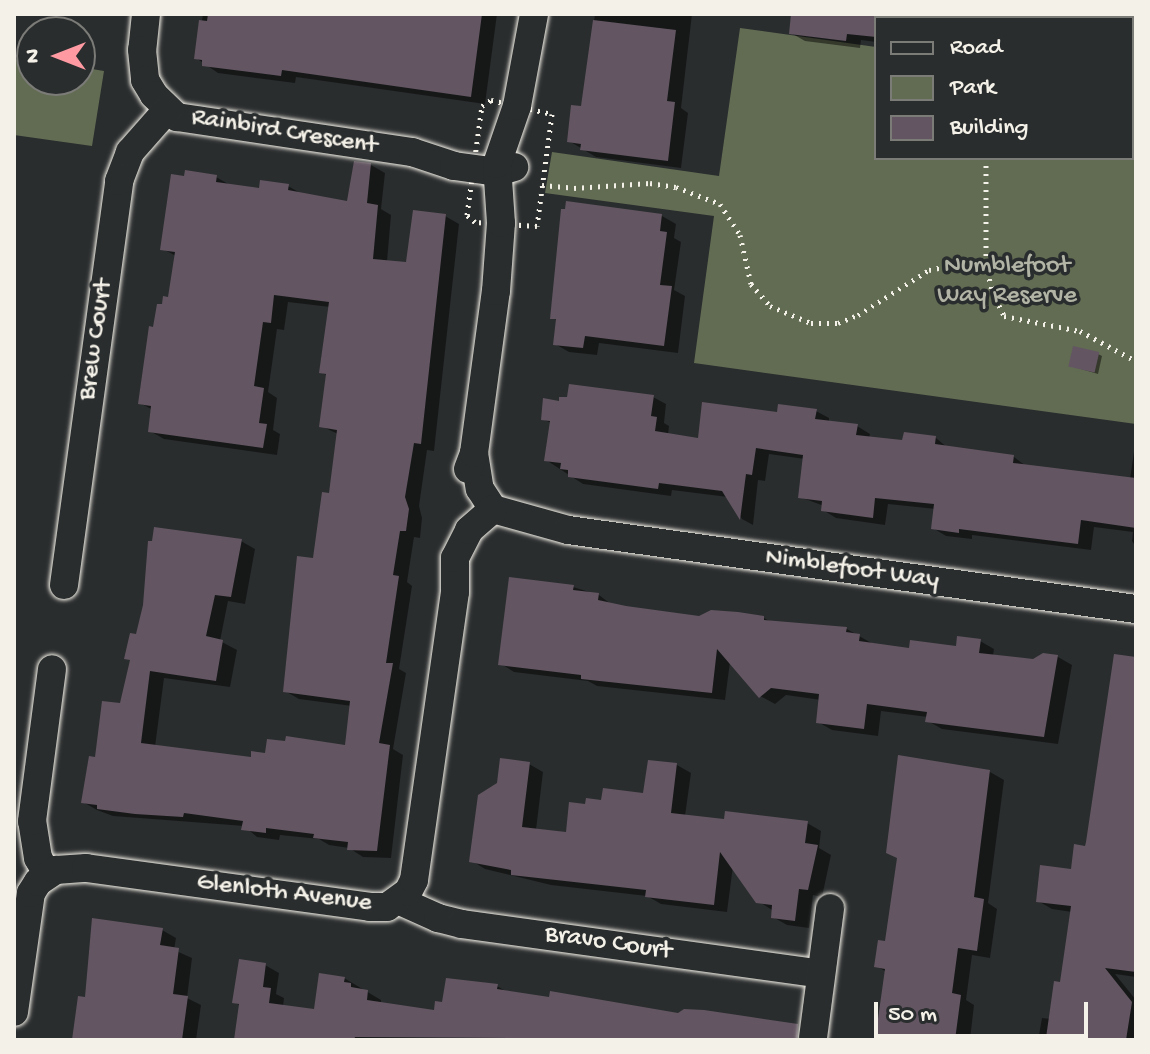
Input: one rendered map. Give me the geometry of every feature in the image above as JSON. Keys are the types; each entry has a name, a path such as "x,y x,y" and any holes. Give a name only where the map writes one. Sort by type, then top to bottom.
{"street":[{"name":"Rainbird Crescent","path":"146,14 142,65 149,88 167,110 192,121 412,152 454,148 504,164"},
{"path":"488,517 474,453 496,291 517,225 504,164 532,109 530,47 534,14"},
{"name":"Brew Court","path":"64,585 119,181 130,152 167,110"},
{"name":"Nimblefoot Way","path":"488,517 1136,609"},
{"name":"Glenloth Avenue","path":"47,874 56,870 86,868 370,907 387,907 400,901 414,880 455,592 488,517"},
{"path":"14,1012 31,893 47,874 38,858 32,821 52,669"},
{"name":"Bravo Court","path":"400,901 438,918 462,924 821,974"},
{"path":"813,1038 830,908"}],"path":[{"path":"986,160 986,263 992,291 1004,316 1080,331 1136,361"},
{"path":"542,185 574,188 650,183 676,187 720,204 740,235 751,284 770,306 811,323 838,323 858,315 929,270 963,263 986,263"}],"green space":[{"name":"Numblefoot Way Reserve","path":"740,28 874,47 874,160 1134,160 1136,83 1136,424 694,363 714,216 545,193 552,152 719,176"},
{"path":"14,59 16,96 96,96 96,70 104,71 92,146 14,135"}],"building":[{"path":"208,14 482,14 471,97 282,70 281,76 202,66 202,60 194,59 199,20 207,21"},
{"path":"791,14 876,14 874,37 847,34 846,41 789,34"},
{"path":"593,20 676,30 667,101 675,102 668,161 580,150 581,144 567,142 571,105 581,106"},
{"path":"354,161 371,163 367,203 378,205 373,259 406,262 413,210 446,214 421,444 414,443 405,497 409,509 406,531 400,531 393,575 399,576 386,663 393,663 379,743 390,745 377,851 347,850 348,842 313,838 314,834 266,828 266,833 241,830 243,821 184,813 183,817 135,814 97,809 97,805 81,803 89,756 95,757 102,701 120,703 130,660 124,659 130,633 136,634 143,605 148,541 152,541 154,527 242,539 231,597 215,595 206,636 223,640 216,681 150,671 141,743 251,757 251,751 265,753 267,739 285,741 286,736 345,745 350,701 283,692 297,556 313,558 322,492 329,493 337,430 319,427 326,374 319,373 329,302 274,295 271,323 263,322 254,386 264,388 259,423 267,424 263,448 148,432 151,406 138,404 149,326 153,327 157,304 162,304 163,296 168,297 175,252 160,250 171,174 184,176 185,170 217,175 216,182 259,188 260,180 289,184 288,190 347,201"},
{"path":"566,201 662,214 660,231 667,232 660,285 672,286 664,346 585,336 583,348 553,345 556,319 550,319 561,209 565,209"},
{"path":"1073,346 1099,352 1095,373 1068,366"},
{"path":"569,384 654,395 651,416 657,417 655,431 698,438 702,402 777,412 778,404 817,409 815,419 858,424 856,435 902,440 904,432 936,436 935,444 1014,455 1013,463 1136,478 1136,528 1081,520 1078,544 959,529 959,533 931,529 934,504 875,498 873,518 821,511 822,501 798,498 803,455 756,448 752,475 746,474 740,520 722,491 659,483 658,489 568,477 568,470 560,469 561,463 544,461 550,421 541,420 543,398 559,401 559,397 567,397"},
{"path":"509,577 574,585 573,590 599,593 598,600 626,606 699,616 711,610 738,612 764,616 764,620 847,627 846,632 860,634 859,641 909,648 910,640 956,646 957,636 981,639 979,653 1033,659 1043,653 1058,655 1044,737 925,722 927,712 867,704 864,729 816,723 819,694 771,688 759,698 717,649 712,693 581,679 581,675 498,665"},
{"path":"1114,654 1136,657 1136,972 1105,968 1132,1002 1126,1040 1046,1038 1054,981 1060,982 1071,906 1036,902 1040,865 1071,869 1074,844 1085,846"},
{"path":"898,755 990,770 974,897 984,899 977,951 958,948 952,993 961,995 955,1040 875,1040 885,969 874,967 878,940 885,941 897,858 886,853"},
{"path":"500,758 530,762 522,827 566,832 569,802 585,804 586,798 601,800 603,788 643,793 648,760 677,763 671,813 724,819 725,811 808,821 805,843 818,845 808,890 799,889 795,921 771,918 772,905 756,903 720,852 714,905 645,897 646,890 511,875 511,870 469,862 478,795 497,783"},
{"path":"92,918 163,928 160,945 179,948 173,994 188,996 182,1040 72,1040 78,996 85,997"},
{"path":"239,959 266,963 263,987 271,988 269,1003 314,1009 319,973 345,977 344,982 351,983 351,987 368,990 367,1000 434,1010 435,1001 442,1002 446,978 498,984 497,989 549,997 550,991 678,1013 684,1009 704,1010 798,1024 797,1040 355,1037 354,1040 234,1040 239,1004 232,1003"}]}
